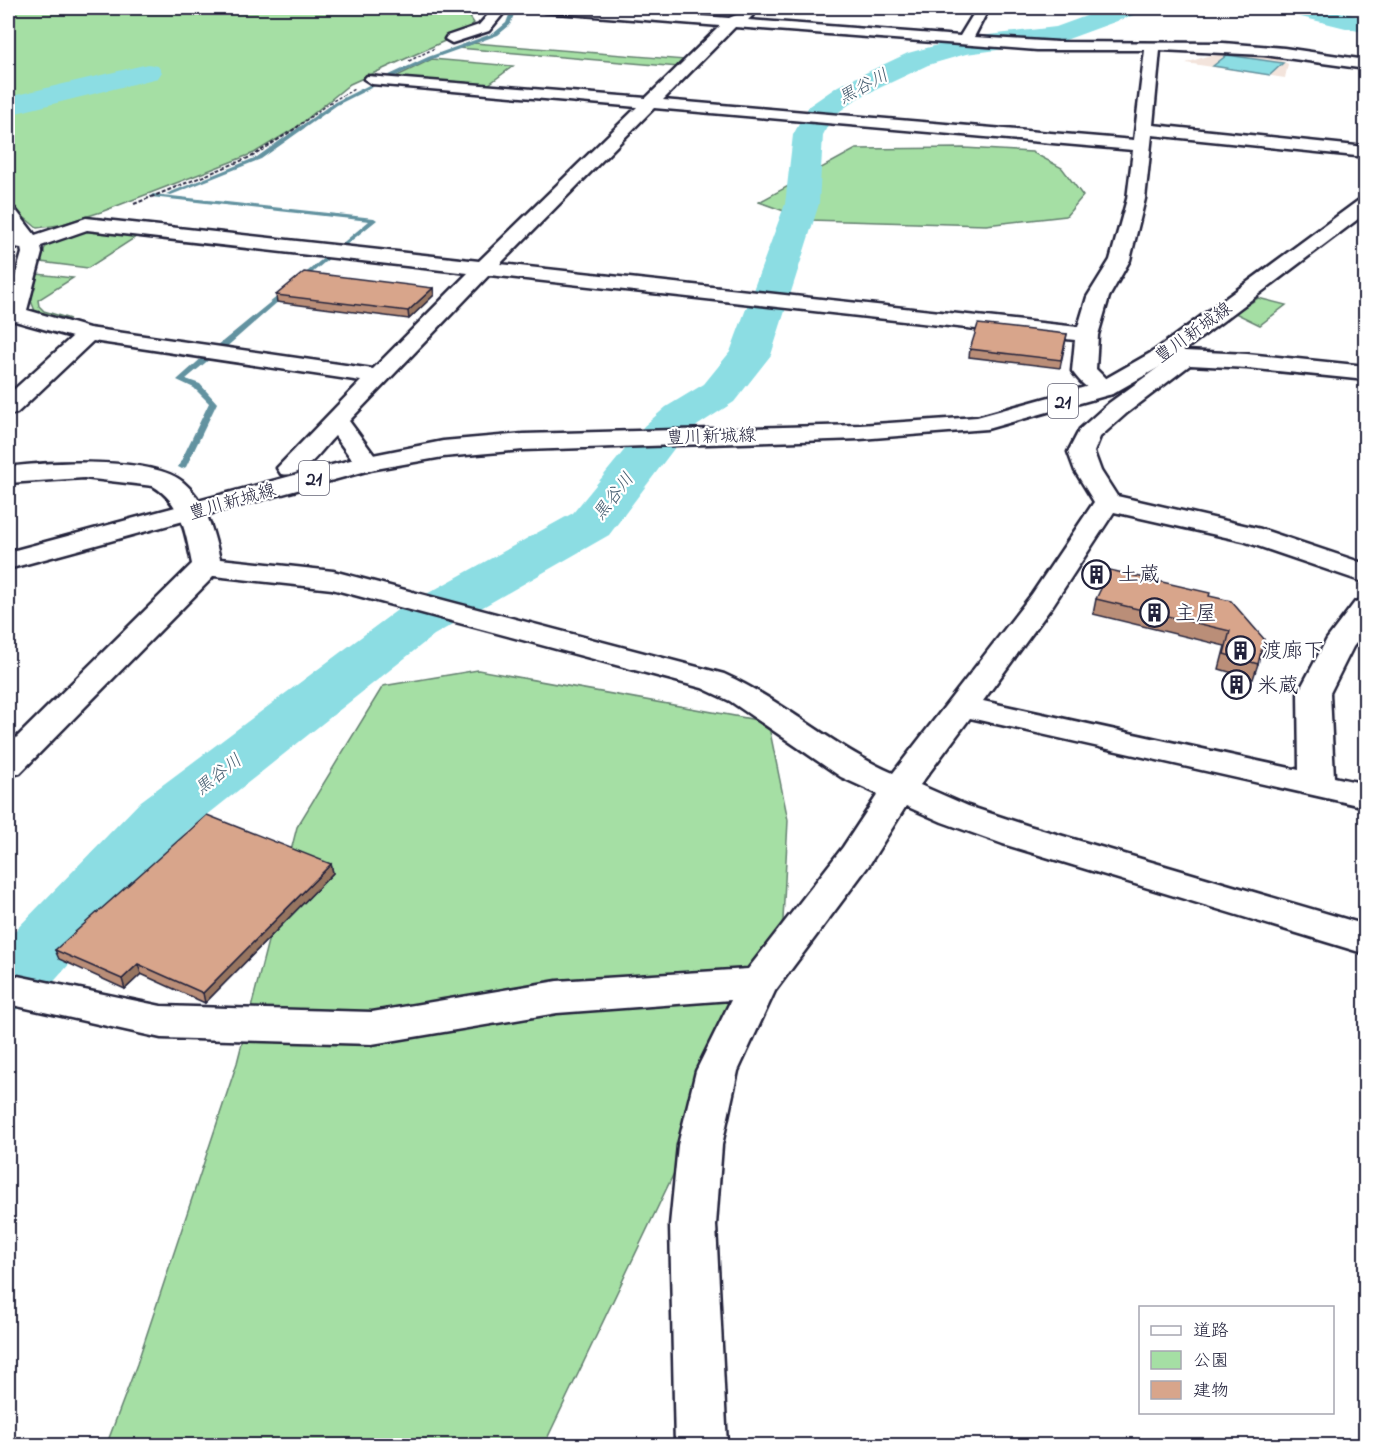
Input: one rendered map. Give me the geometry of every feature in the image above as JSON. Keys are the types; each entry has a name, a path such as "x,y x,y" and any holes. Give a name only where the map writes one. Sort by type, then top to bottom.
{"street":[{"path":"452,39 484,28 501,8"},
{"path":"544,8 1037,46 1201,46 1271,50 1365,64"},
{"path":"290,468 483,269 732,22 759,8"},
{"path":"965,40 983,8"},
{"path":"1104,389 1084,371 1087,335 1098,297 1120,260 1136,200 1153,47"},
{"path":"372,79 651,104 1365,152"},
{"path":"8,213 31,243 32,258 15,314 88,334 380,377"},
{"name":"豊川新城線","path":"8,561 367,463 443,449 523,442 860,432 978,424 1104,389 1173,358 1360,213"},
{"path":"8,240 31,243 86,224 1087,335"},
{"path":"8,408 88,334"},
{"path":"1365,373 1173,358 1089,434 1082,452 1088,471 1107,502 1251,535 1365,574"},
{"path":"337,421 367,463"},
{"path":"8,475 36,471 97,470 161,479 170,483 181,493 193,512 207,566"},
{"path":"701,1446 693,1225 700,1145 717,1071 759,983 856,856 898,790 1043,599 1107,502"},
{"path":"8,765 207,566"},
{"path":"207,566 261,574 333,580 713,681 741,694 853,769 955,814 1016,835 1365,939"},
{"path":"1317,786 1314,693 1338,646 1365,608"},
{"path":"962,706 1365,796"},
{"path":"8,989 161,1022 372,1028 557,997 759,983"}],"path":[{"path":"86,224 253,156 278,141 329,103 372,79"}],"shaded area":[{"path":"1252,52 1273,56 1288,64 1285,78 1186,63 1207,56"}],"green space":[{"path":"8,8 464,8 474,23 460,34 350,84 297,127 254,153 101,212 59,225 37,228 8,204"},
{"path":"474,43 686,60 679,67 458,48"},
{"path":"432,59 513,66 485,87 391,79"},
{"path":"964,148 1032,152 1062,168 1083,196 1066,216 986,225 809,220 759,202 856,149"},
{"path":"95,229 139,235 88,268 41,262 45,248 49,244 68,235"},
{"path":"37,274 73,278 38,300 39,306 44,311 70,319 35,311 31,301"},
{"path":"1258,298 1286,305 1260,325 1235,313"},
{"path":"478,670 768,722 788,820 783,920 728,1060 544,1445 106,1446 137,1364 237,1063 297,827 383,686"}],"water":[{"path":"1227,55 1283,63 1270,75 1213,66"}],"building":[{"path":"304,272 433,288 408,311 276,295"},
{"path":"978,324 1067,334 1061,360 970,349"},
{"path":"1110,570 1210,593 1209,596 1231,601 1264,639 1258,664 1224,654 1230,631 1096,599"},
{"path":"207,815 331,864 203,993 138,964 122,979 55,950"}],"waterway":[{"path":"169,194 259,158 335,104 387,78 430,58 496,34 508,24 514,9 493,8"},
{"name":"黒谷川","path":"8,984 164,816 415,623 591,524 660,436 682,416 719,393 750,355 802,204 808,135 819,112 848,92 918,59 964,46 1060,34 1130,8"},
{"path":"1294,8 1366,26"},
{"path":"8,106 148,72"},
{"path":"153,196 374,220 341,247"},
{"path":"298,282 328,257"},
{"path":"220,348 286,292"},
{"path":"182,467 213,403 197,386 181,380 207,358"}],"place":[{"name":"土蔵","path":"1097,574"},
{"name":"主屋","path":"1154,613"},
{"name":"渡廊下","path":"1240,650"},
{"name":"米蔵","path":"1236,685"}]}
